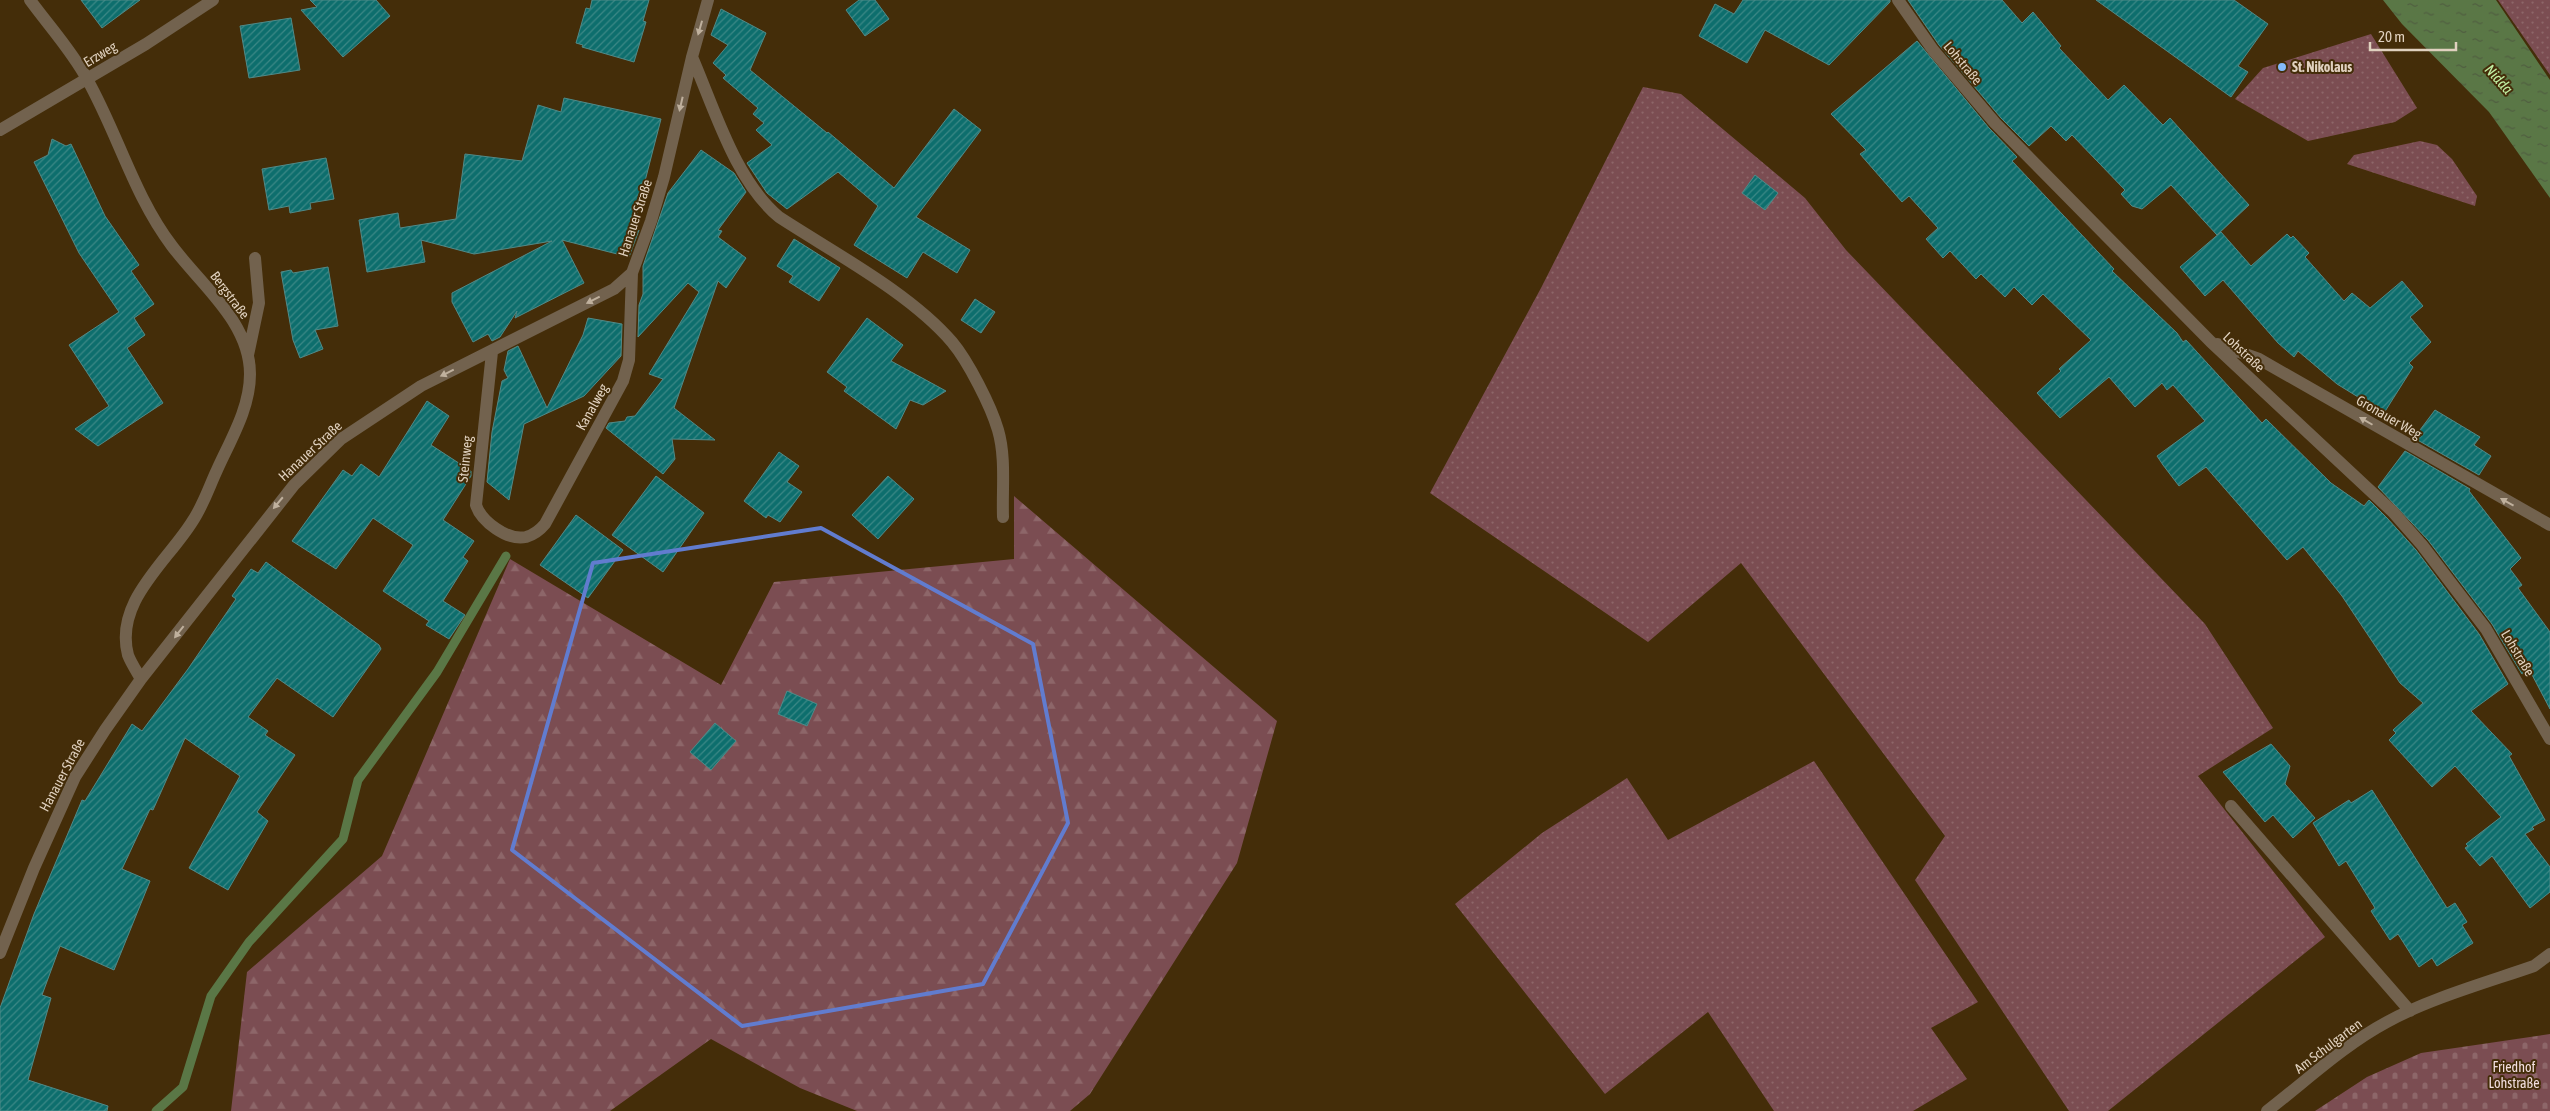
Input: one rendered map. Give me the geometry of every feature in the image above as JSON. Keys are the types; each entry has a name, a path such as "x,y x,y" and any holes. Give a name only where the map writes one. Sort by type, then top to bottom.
{"street":[{"name":"Bergstraße","path":"30,0 88,79 150,214 183,260 228,313 239,331 248,355 249,391 244,411 200,508 185,533 140,590 133,606 127,632 128,655 141,679"},
{"name":"Erzweg","path":"0,130 88,79 213,0"},
{"name":"Hanauer Straße","path":"0,953 64,799 89,754 141,679 266,518 318,460 341,439 422,386 614,289 632,273 664,177 692,57 708,0"},
{"name":"Lohstraße","path":"1898,0 1933,50 1995,123 2210,342 2393,512 2422,545 2486,629 2550,739"},
{"path":"692,57 744,177 764,205 779,218 897,295 937,328 958,350 989,408 998,431 1003,517"},
{"path":"248,355 259,304 255,258"},
{"name":"Kanalweg","path":"527,537 545,524 623,381 629,360 632,273"},
{"name":"Gronauer Weg","path":"2210,342 2259,359 2550,525"},
{"name":"Steinweg","path":"492,352 476,505 483,519 504,533 519,538 527,537"},
{"path":"2231,806 2410,1011 2534,966 2550,954"},
{"name":"Am Schulgarten","path":"2267,1111 2364,1036 2387,1021 2410,1011"}],"highlighted area":[{"path":"821,528 1033,644 1068,823 983,984 742,1026 512,850 593,563"}],"green space":[{"path":"2498,0 2550,0 2550,75"},
{"path":"2371,34 2417,108 2395,122 2308,141 2235,99 2263,68"},
{"path":"1643,87 1681,94 1805,198 1846,250 2205,624 2273,728 2198,776 2325,937 2108,1111 2069,1111 1915,880 1945,836 1741,563 1648,642 1430,493 1541,288"},
{"path":"2420,141 2437,145 2452,159 2477,196 2475,206 2347,164 2354,155"},
{"path":"1014,496 1277,721 1237,863 1090,1094 1070,1111 857,1111 800,1088 711,1039 610,1111 231,1111 247,972 382,856 510,559 721,685 774,582 1014,559"},
{"path":"1814,761 1978,1002 1931,1028 1967,1079 1913,1111 1774,1111 1708,1012 1605,1094 1455,904 1542,833 1627,778 1668,840"},
{"name":"Friedhof Lohstraße","path":"2550,1034 2550,1111 2315,1111 2367,1077 2421,1053"}],"water":[{"name":"Nidda","path":"2383,0 2496,0 2550,80 2550,198 2489,112 2402,24"}],"building":[{"path":"81,0 140,0 102,28"},
{"path":"310,0 376,0 390,16 343,57 301,10 317,7"},
{"path":"592,0 649,0 643,21 646,22 634,62 582,47 583,45 576,43 586,8 590,9"},
{"path":"859,0 875,0 889,19 865,36 846,10"},
{"path":"1743,0 1890,0 1890,2 1829,65 1765,30 1747,63 1699,36 1715,4 1734,14"},
{"path":"1908,0 2002,0 2022,23 2033,12 2061,46 2059,48 2108,100 2124,85 2163,125 2170,118 2249,205 2217,235 2171,185 2142,209 2132,206 2121,194 2125,190 2072,135 2066,141 2051,126 2029,146 2001,118 1939,45"},
{"path":"2096,0 2234,0 2268,24 2238,66 2248,72 2231,97"},
{"path":"721,9 766,33 750,70 894,188 954,109 981,130 916,217 970,250 957,273 923,252 907,278 854,245 878,206 838,172 787,209 767,193 747,163 772,145 756,130 764,123 753,114 758,108 723,78 726,75 713,63 728,45 711,35"},
{"path":"291,18 300,70 249,78 240,26"},
{"path":"1917,41 1989,128 2017,157 2012,161 2114,269 2112,271 2177,333 2183,342 2186,340 2262,423 2266,419 2331,483 2364,506 2369,500 2416,550 2479,634 2508,684 2471,711 2512,754 2509,756 2545,820 2532,827 2534,829 2525,834 2550,867 2550,892 2530,908 2492,856 2480,866 2465,848 2468,846 2466,844 2501,817 2455,766 2432,787 2389,740 2396,733 2393,730 2423,703 2400,683 2342,596 2303,547 2287,560 2206,467 2179,486 2163,465 2157,456 2205,421 2173,385 2167,390 2162,383 2135,407 2109,377 2060,418 2037,393 2061,371 2059,369 2091,340 2043,294 2032,305 2014,287 2005,297 1981,274 1976,279 1950,251 1943,258 1926,239 1938,228 1909,196 1902,202 1860,154 1866,150 1831,114"},
{"path":"564,98 661,119 629,243 639,230 629,257 562,240 584,283 515,318 517,311 500,337 492,341 488,334 473,342 452,302 452,293 552,241 474,254 421,240 425,262 367,272 359,220 398,213 400,228 456,219 465,154 522,161 538,105 561,112"},
{"path":"52,139 66,146 71,144 105,216 139,265 131,271 154,304 134,318 145,335 127,348 163,403 98,446 75,429 109,406 69,345 119,312 79,253 34,162 48,155"},
{"path":"701,150 734,173 746,192 718,230 722,231 718,237 746,258 726,288 718,281 674,408 715,440 672,439 675,459 663,474 606,428 609,423 625,421 627,417 635,416 663,379 649,374 699,292 688,283 638,337 639,305 643,294 643,266 668,193"},
{"path":"326,158 334,199 310,203 311,209 290,213 289,206 269,210 262,169"},
{"path":"1755,175 1778,193 1765,210 1742,193"},
{"path":"2221,232 2251,266 2287,234 2291,238 2293,236 2309,253 2305,257 2344,301 2352,293 2370,308 2402,281 2423,306 2410,317 2431,342 2409,363 2413,367 2384,413 2337,384 2298,351 2294,357 2278,343 2223,280 2205,296 2180,267"},
{"path":"794,239 840,268 819,301 789,282 793,276 777,266"},
{"path":"328,267 338,326 315,330 323,349 300,358 293,340 281,272 291,270 293,273"},
{"path":"975,299 995,312 981,333 961,320"},
{"path":"588,318 622,324 621,356 584,396 524,424 509,500 487,482 492,432 502,381 508,378 504,370 508,351 518,346 547,408 583,335"},
{"path":"867,318 903,345 891,361 946,391 923,405 910,400 896,429 844,391 847,387 827,372"},
{"path":"427,401 449,416 431,445 471,471 471,476 443,520 474,541 463,557 468,561 443,601 465,615 449,639 426,625 429,621 383,591 413,545 373,518 336,569 292,541 343,470 352,476 361,464 379,477"},
{"path":"2435,410 2480,437 2474,445 2491,456 2479,475 2414,438"},
{"path":"2405,451 2470,489 2469,491 2521,558 2510,569 2522,585 2518,588 2550,632 2550,709 2529,669 2522,674 2492,624 2428,540 2378,487"},
{"path":"779,452 799,466 787,482 802,492 780,522 768,515 766,518 744,501"},
{"path":"656,476 704,513 663,572 612,535"},
{"path":"888,476 914,499 878,539 852,515"},
{"path":"576,515 623,550 588,598 540,565"},
{"path":"266,562 379,645 381,649 333,717 277,678 248,717 268,731 265,735 295,755 257,812 268,821 228,890 189,868 240,776 185,738 153,810 150,809 122,869 150,881 114,970 60,946 42,995 51,998 28,1080 108,1106 107,1111 0,1111 0,1008 34,914 82,800 85,801 132,724 142,731 188,669 236,599 232,596 251,569 258,573"},
{"path":"787,691 817,704 807,726 778,714"},
{"path":"715,723 736,741 711,770 690,752"},
{"path":"2271,744 2290,766 2285,784 2315,818 2293,838 2273,815 2265,822 2223,772"},
{"path":"2372,790 2447,908 2455,903 2467,922 2462,925 2473,943 2437,966 2432,958 2419,967 2398,934 2390,940 2371,911 2375,908 2346,861 2339,866 2313,823 2349,800 2351,803"}],"waterway":[{"path":"156,1111 183,1087 211,996 249,942 343,839 358,780 437,672 506,556"}],"place":[{"name":"St. Nikolaus","path":"2282,67"}]}
